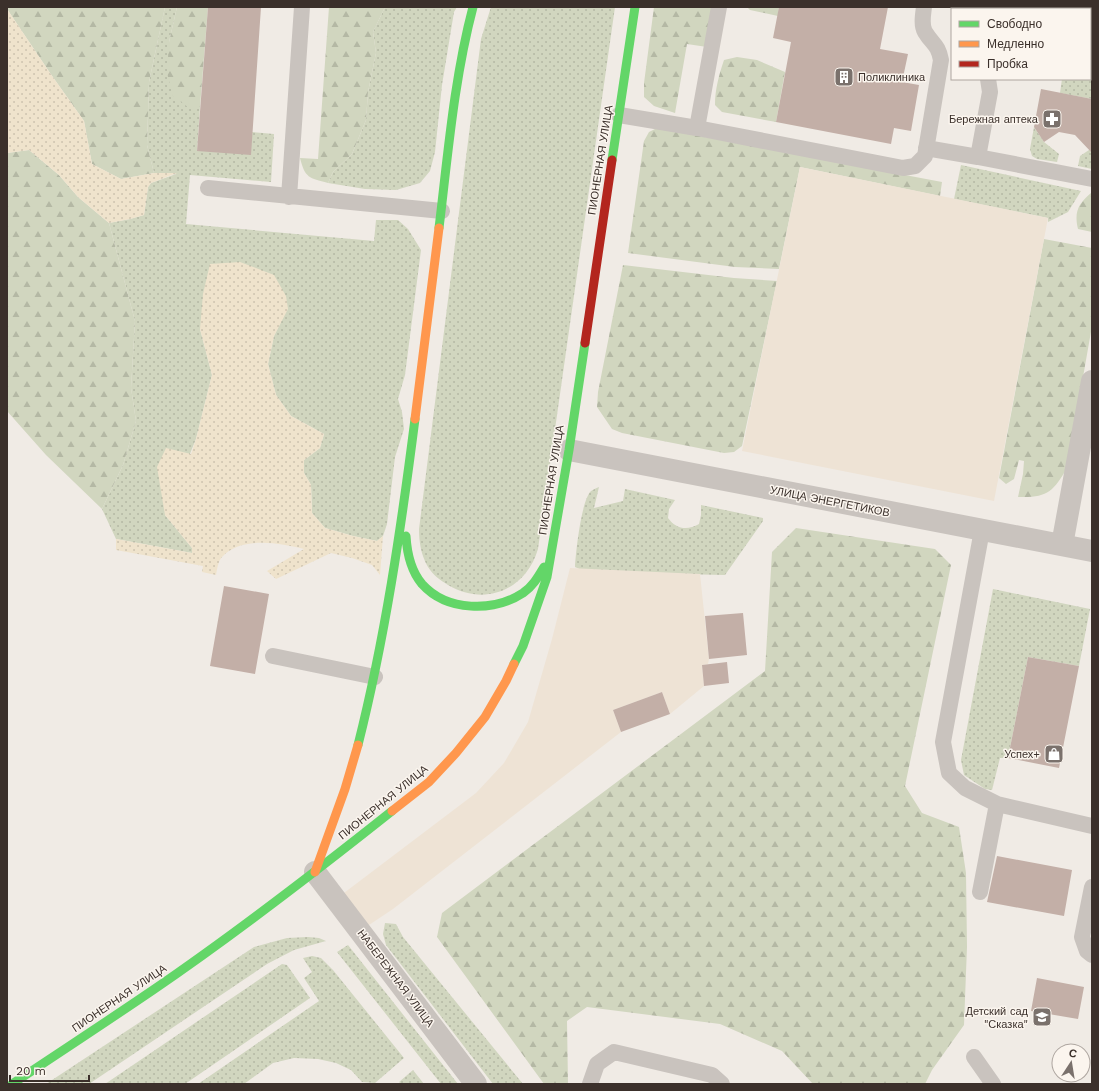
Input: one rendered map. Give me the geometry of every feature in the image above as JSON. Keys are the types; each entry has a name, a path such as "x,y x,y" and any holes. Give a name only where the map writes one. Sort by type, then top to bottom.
{"street":[{"name":"ПИОНЕРНАЯ УЛИЦА","path":"315,872 345,788 358,745 375,676 396,560 406,491 457,83 464,42 473,7"},
{"name":"ПИОНЕРНАЯ УЛИЦА","path":"12,1084 153,990 315,872 429,782 456,753 485,716 506,682 523,646 538,605 547,577 553,546 569,450 635,7"},
{"path":"1062,545 1092,381"},
{"name":"УЛИЦА ЭНЕРГЕТИКОВ","path":"569,450 1092,551"},
{"path":"406,491 406,540 410,563 419,580 433,594 450,602 476,607 495,605 514,599 529,588 541,575 553,546"},
{"name":"НАБЕРЕЖНАЯ УЛИЦА","path":"315,872 476,1084"}],"lane":[{"path":"288,197 302,7"},
{"path":"697,128 719,7"},
{"path":"619,115 697,128 903,168 915,166 925,156 941,60 939,50 924,31 922,18 924,7"},
{"path":"978,158 990,92 988,80"},
{"path":"926,148 1092,179"},
{"path":"208,188 442,211"},
{"path":"982,530 942,742 949,773 966,788 997,804 1092,826"},
{"path":"273,656 375,676"},
{"path":"980,892 997,804"},
{"path":"1092,888 1082,937 1087,951 1092,955"},
{"path":"590,1084 597,1064 614,1052 712,1075 722,1084"},
{"path":"974,1057 993,1084"}],"green space":[{"path":"7,7 165,7 149,82 147,145 154,173 121,179 92,164 84,121 50,73"},
{"path":"165,7 177,7 169,42 188,107 200,107 197,151 252,132 274,134 271,182 190,175 186,224 374,241 376,220 398,220 408,229 421,250 405,375 398,399 402,412 404,429 395,457 387,524 383,536 377,541 325,528 312,513 311,485 304,473 304,460 320,448 324,434 291,416 276,395 268,364 274,336 287,309 200,329 212,375 196,439 165,515 192,548 192,553 116,539 102,509 123,465 136,421 131,388 135,321 109,223 144,215 148,187 151,183 176,174 154,173 147,145 149,82"},
{"path":"177,7 208,7 200,107 188,107 173,96 167,73 169,42"},
{"path":"329,7 385,7 373,32 376,53 368,92 366,120 352,154 333,172 328,183 316,180 309,176 304,170 300,158 318,159"},
{"path":"385,7 457,7 454,12 442,85 435,152 430,171 420,183 396,190 365,189 328,183 333,172 352,154 366,120 368,92 376,53 373,32"},
{"path":"491,7 615,7 538,549 532,563 524,575 514,584 502,591 490,594 476,594 462,591 448,585 432,572 428,567 422,553 419,529 481,39"},
{"path":"654,7 715,7 707,47 687,44 675,113 654,106 644,97 644,83"},
{"path":"747,7 779,7 778,16 750,10"},
{"path":"1092,7 1092,99 1060,93 1062,80 1091,80"},
{"path":"737,57 757,60 785,72 776,122 722,112 715,105 720,71 724,60"},
{"path":"1034,127 1044,142 1059,154 1057,162 1037,159 1032,156 1030,149"},
{"path":"657,128 942,182 940,196 800,167 779,269 735,267 628,253 644,141 649,132"},
{"path":"1092,148 1092,169 1078,166 1080,156"},
{"path":"29,150 59,175 78,197 109,223 135,321 131,388 136,421 123,465 102,509 46,455 7,411 7,153"},
{"path":"961,165 1081,191 1068,212 1048,222 1048,218 954,199"},
{"path":"1091,193 1092,232 1078,229 1077,223 1078,209"},
{"path":"1044,239 1092,248 1092,326 1067,468 1058,483 1043,495 1018,497 1024,461 1019,460 1014,479 1006,484 999,478"},
{"path":"623,265 734,278 777,281 742,446 734,452 724,453 622,433 612,429 597,407 598,392"},
{"path":"599,487 594,508 623,501 625,489 675,500 669,509 668,518 675,525 682,528 690,528 699,524 701,505 763,518 763,521 725,575 586,572 575,567 576,550 587,498 590,492"},
{"path":"796,528 935,549 951,565 905,786 922,813 959,827 966,873 967,947 964,1025 932,1070 925,1084 813,1084 782,1051 720,1024 587,1007 567,1021 568,1084 544,1084 437,937 442,913 765,671 772,552"},
{"path":"993,589 1090,609 1079,666 1028,657 1008,758 1000,758 992,790 985,789 964,775 961,760"},
{"path":"385,923 396,924 403,937 523,1084 493,1084 386,945 383,934"},
{"path":"287,938 319,938 326,941 294,950 267,964 89,1084 46,1084 254,947"},
{"path":"348,945 458,1084 441,1084 337,952"},
{"path":"312,956 321,958 333,970 404,1058 375,1083 362,1082 351,1070 336,1063 318,1059 294,1058 273,1063 244,1084 198,1084 319,1001 304,978 312,972 303,958"},
{"path":"282,964 287,965 310,998 185,1084 105,1084"},
{"path":"413,1070 424,1084 401,1084 399,1082"}],"sand":[{"path":"7,9 84,121 92,164 121,179 154,173 177,173 151,183 148,187 144,215 109,223 78,197 59,175 29,150 7,153"},
{"path":"240,262 274,275 286,296 288,309 274,336 268,364 276,395 291,416 324,434 320,448 304,460 304,473 311,485 312,513 325,528 377,541 383,536 380,575 372,565 331,553 276,579 267,571 304,549 272,543 250,544 239,546 230,550 222,557 216,575 202,572 203,566 116,550 116,539 192,553 192,548 165,515 157,467 166,448 191,454 196,439 212,375 200,329 203,294 210,264"}],"shaded area":[{"path":"800,167 1048,218 994,501 742,451"},
{"path":"570,568 700,574 709,659 708,664 702,665 704,686 670,714 662,692 613,710 621,732 393,909 360,931 336,899 476,793 504,763 528,722 552,639"}],"building":[{"path":"208,7 261,7 251,155 197,151"},
{"name":"Поликлиника","path":"779,7 888,7 880,49 908,54 902,82 919,85 911,131 894,128 891,144 776,122 791,42 773,38"},
{"path":"1041,89 1092,99 1092,153 1075,135 1059,132 1044,142 1034,127"},
{"path":"224,586 269,594 255,674 210,666"},
{"path":"743,613 747,655 709,659 705,616"},
{"path":"1028,657 1079,666 1059,768 1008,758"},
{"path":"727,662 729,683 704,686 702,665"},
{"path":"662,692 670,714 621,732 613,710"},
{"path":"997,856 1072,870 1064,916 987,902"},
{"path":"1037,978 1084,987 1078,1019 1031,1011"}],"traffic: fast":[{"path":"439,228 456,89 466,34 473,7"},
{"path":"612,160 635,7"},
{"path":"514,664 523,646 547,577 569,450 585,343"},
{"path":"358,745 368,705 384,624 404,501 415,419"},
{"path":"406,536 410,562 418,579 432,593 444,600 457,604 485,606 498,604 511,599 523,593 530,587 544,567"},
{"path":"12,1084 184,969 304,880 392,811"}],"traffic: slow":[{"path":"415,419 439,228"},
{"path":"392,811 429,782 456,753 485,717 514,664"},
{"path":"315,872 345,789 358,745"}],"traffic: jam":[{"path":"585,343 612,160"}],"place":[{"name":"Поликлиника","path":"844,77"},
{"name":"Бережная аптека","path":"1052,119"},
{"name":"Успех+","path":"1054,754"},
{"name":"Детский сад \"Сказка\"","path":"1042,1017"}]}
